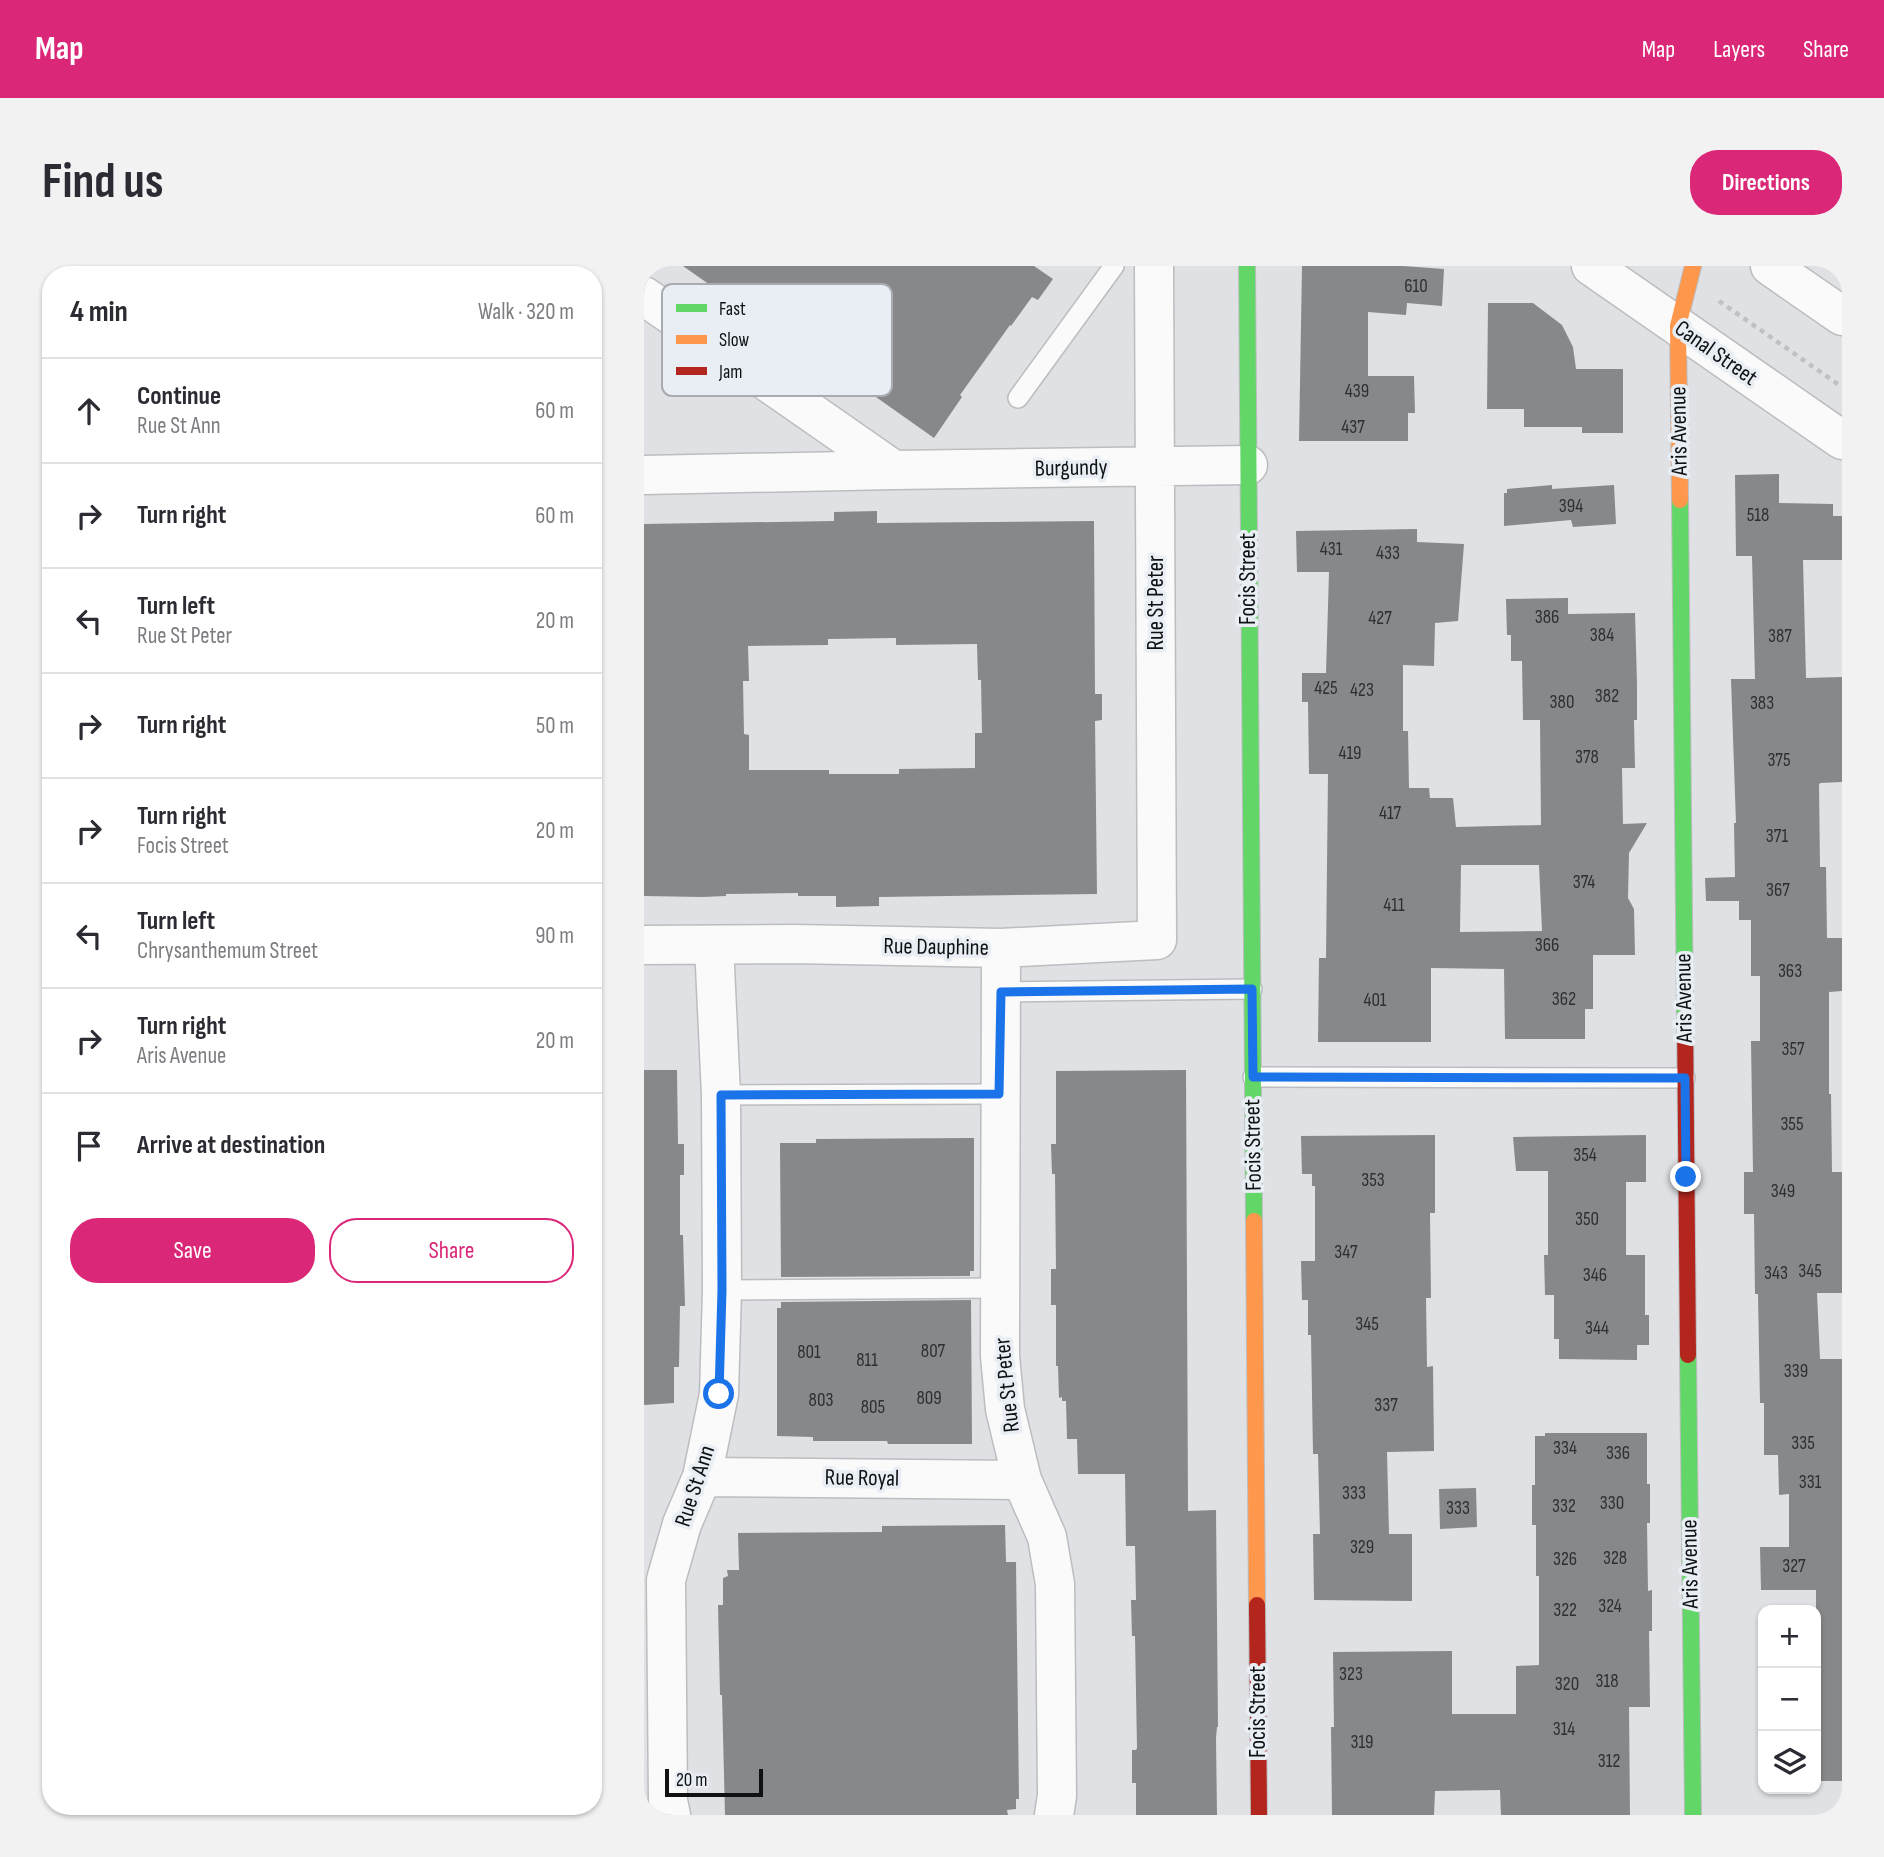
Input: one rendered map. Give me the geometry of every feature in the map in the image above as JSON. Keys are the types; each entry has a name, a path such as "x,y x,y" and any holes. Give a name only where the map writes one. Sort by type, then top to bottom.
{"street":[{"name":"Rue St Peter","path":"1154,266 1157,940"},
{"name":"Focis Street","path":"1247,266 1259,1815"},
{"name":"Canal Street","path":"1591,266 1842,440"},
{"path":"1770,266 1842,316"},
{"name":"Aris Avenue","path":"1691,273 1678,326 1693,1815"},
{"path":"644,296 662,309"},
{"path":"788,396 894,470"},
{"name":"Burgundy","path":"644,475 1248,465"},
{"name":"Rue Dauphine","path":"644,945 794,944 1001,948 1157,940"},
{"name":"Rue St Ann","path":"671,1815 668,1801 666,1580 682,1524 702,1477 719,1394 722,1290 721,1095 715,945"},
{"name":"Rue St Peter","path":"1001,948 1000,1356 1005,1409 1022,1480 1047,1537 1055,1584 1057,1796 1054,1815"},
{"name":"Rue Royal","path":"702,1477 1022,1480"}],"lane":[{"path":"1018,398 1114,266"},
{"path":"1001,992 1252,989"},
{"path":"1253,1077 1685,1078"},
{"path":"721,1095 999,1094"},
{"path":"722,1290 1001,1288"}],"path":[{"path":"1691,273 1842,387"}],"building":[{"path":"683,266 1034,266 1053,279 1038,300 1032,297 1010,325 960,395 962,397 934,438 874,396 892,396 892,284 709,284"},
{"path":"1302,266 1403,266 1444,269 1442,306 1407,303 1406,315 1368,312 1368,376 1414,376 1415,413 1408,413 1408,441 1299,441"},
{"path":"1488,303 1533,303 1562,325 1573,347 1576,369 1623,369 1623,433 1582,433 1582,427 1524,427 1524,409 1487,409"},
{"path":"1779,474 1779,503 1833,504 1833,516 1842,516 1842,560 1803,560 1806,678 1842,677 1842,782 1819,785 1820,867 1826,867 1827,938 1842,938 1842,991 1829,992 1829,1094 1832,1172 1842,1172 1842,1293 1817,1293 1820,1359 1842,1359 1842,1781 1821,1781 1821,1605 1816,1605 1816,1590 1761,1590 1760,1547 1789,1547 1789,1494 1779,1495 1778,1455 1764,1455 1758,1294 1755,1294 1754,1214 1744,1214 1744,1172 1753,1172 1751,1041 1760,1041 1760,976 1751,976 1751,920 1739,920 1739,901 1706,901 1705,878 1735,877 1731,679 1755,679 1752,556 1736,556 1735,475"},
{"path":"1552,485 1552,489 1614,485 1616,524 1573,527 1571,520 1504,526 1504,493 1507,493 1507,489"},
{"path":"877,511 877,523 1094,521 1095,694 1102,694 1102,720 1095,721 1097,894 879,897 879,906 836,907 836,896 798,896 798,893 702,897 644,896 644,524 834,521 834,512","holes":["896,638 896,645 977,644 982,733 975,733 975,768 899,769 899,774 829,774 829,770 749,770 749,735 744,734 743,681 749,681 748,646 828,645 828,639"]},
{"path":"1417,529 1417,542 1464,544 1458,621 1435,623 1434,666 1403,665 1403,731 1408,731 1409,788 1429,788 1430,798 1453,798 1456,827 1541,825 1540,720 1523,720 1522,661 1511,661 1506,599 1568,598 1568,614 1635,613 1635,768 1622,768 1623,824 1647,823 1629,853 1628,898 1634,909 1635,955 1593,955 1593,1009 1585,1009 1585,1039 1505,1039 1504,969 1431,968 1431,1042 1318,1042 1319,958 1326,958 1328,774 1309,774 1308,702 1302,702 1302,673 1326,673 1329,572 1297,572 1296,531","holes":["1461,865 1539,865 1542,931 1460,932"]},
{"path":"644,1070 677,1070 678,1144 684,1144 684,1175 680,1175 680,1235 683,1235 685,1306 680,1306 679,1367 674,1367 674,1403 644,1405"},
{"path":"1186,1070 1188,1511 1216,1510 1217,1815 1136,1815 1136,1783 1132,1783 1132,1750 1137,1748 1135,1636 1132,1636 1131,1600 1136,1600 1135,1546 1126,1546 1125,1474 1078,1474 1077,1439 1067,1439 1066,1401 1062,1401 1062,1397 1059,1398 1056,1366 1056,1305 1051,1305 1051,1269 1056,1269 1055,1174 1052,1174 1051,1144 1056,1144 1056,1071"},
{"path":"1435,1135 1435,1213 1430,1213 1431,1298 1426,1298 1427,1367 1433,1366 1434,1451 1387,1452 1389,1534 1412,1534 1412,1601 1314,1600 1313,1534 1320,1534 1318,1454 1313,1454 1311,1335 1308,1335 1308,1300 1302,1300 1301,1261 1315,1261 1315,1186 1312,1186 1312,1174 1302,1174 1301,1136"},
{"path":"1646,1135 1646,1182 1626,1182 1626,1255 1645,1255 1645,1315 1649,1315 1649,1345 1637,1345 1637,1360 1559,1359 1559,1339 1554,1339 1554,1295 1545,1295 1548,1171 1516,1171 1513,1137"},
{"path":"974,1138 974,1271 970,1271 970,1276 781,1277 780,1143 816,1143 816,1139"},
{"path":"971,1300 972,1444 813,1441 813,1437 777,1436 777,1308 781,1308 781,1302"},
{"path":"1545,1433 1647,1433 1647,1484 1650,1484 1650,1523 1647,1523 1648,1591 1652,1590 1652,1631 1649,1631 1650,1707 1629,1707 1630,1815 1501,1815 1500,1790 1435,1791 1434,1815 1332,1815 1333,1652 1452,1651 1452,1714 1516,1714 1516,1666 1539,1665 1539,1576 1536,1576 1536,1525 1532,1525 1532,1485 1535,1485 1535,1436 1545,1436"},
{"path":"1476,1488 1477,1527 1440,1529 1439,1489"},
{"path":"1005,1525 1006,1562 1016,1562 1019,1799 1016,1799 1016,1809 1007,1810 1008,1815 725,1815 718,1605 723,1605 723,1578 728,1576 727,1570 739,1570 738,1533 882,1532 882,1526"}],"traffic: fast":[{"path":"1247,266 1254,1221"},
{"path":"1680,500 1685,1018"},
{"path":"1688,1355 1693,1815"}],"traffic: slow":[{"path":"1680,500 1678,326 1693,266"},
{"path":"1254,1221 1257,1605"}],"traffic: jam":[{"path":"1685,1018 1688,1355"},
{"path":"1257,1605 1259,1815"}],"route":[{"path":"719,1394 722,1290 721,1095 999,1094 1001,992 1252,989 1253,1077 1685,1078 1686,1177"}]}
